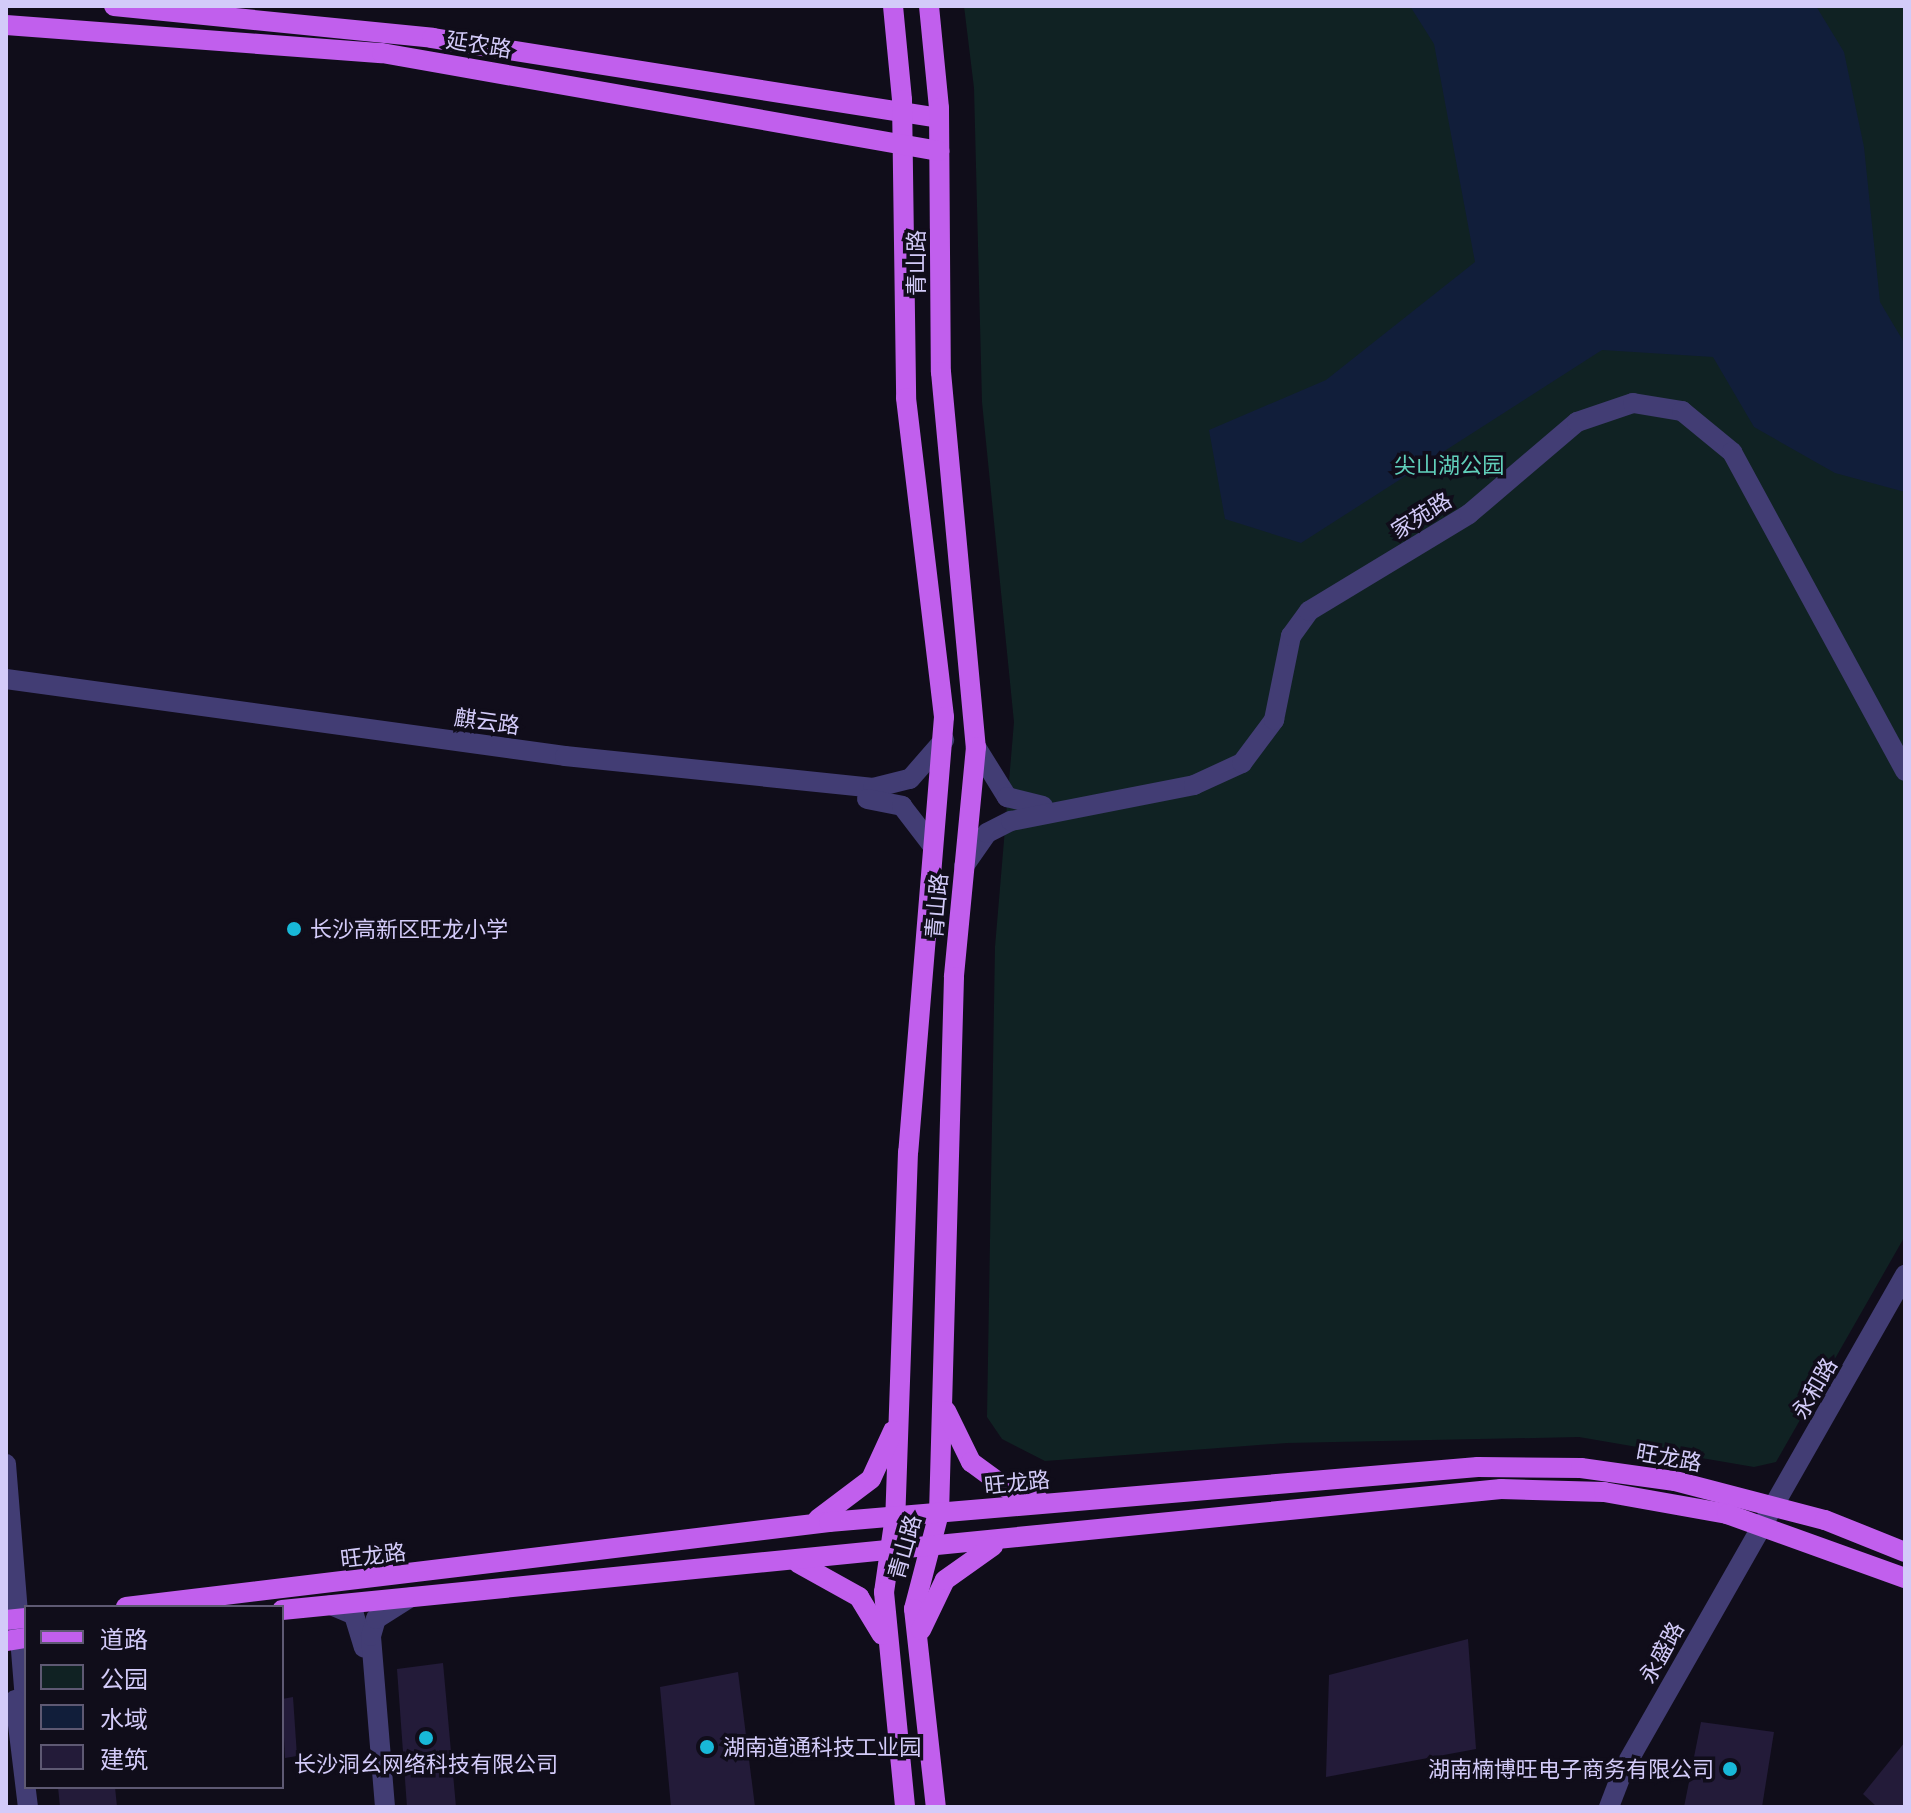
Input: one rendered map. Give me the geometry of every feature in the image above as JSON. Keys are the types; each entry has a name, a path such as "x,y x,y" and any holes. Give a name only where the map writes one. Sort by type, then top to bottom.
{"main road":[{"name":"延农路","path":"114,6 231,10 432,38 939,118"},
{"name":"青山路","path":"893,6 903,112 906,398 939,636 944,740 932,845 908,1152 895,1516 890,1551 886,1646 905,1807"},
{"name":"青山路","path":"929,6 939,118 941,372 976,747 964,866 939,1513 933,1547 916,1586 918,1666 936,1807"},
{"name":"延农路","path":"6,25 237,37 494,70 939,151"},
{"path":"942,1397 971,1462 1012,1492 1055,1502"},
{"path":"787,1527 815,1520 857,1495 885,1454 900,1400"},
{"name":"旺龙路","path":"143,1605 895,1516 1277,1479 1527,1466 1660,1478 1779,1506 1905,1552"},
{"name":"旺龙路","path":"284,1610 1005,1541 1501,1489 1604,1492 1768,1526 1905,1578"},
{"path":"918,1666 932,1595 957,1567 1005,1541"},
{"path":"774,1562 810,1566 842,1582 872,1614 886,1646"}],"street":[{"path":"231,10 237,37"},
{"name":"家苑路","path":"976,747 1007,797 1034,807 1094,803 1216,767 1251,739 1265,715 1282,634 1303,603 1466,508 1573,416 1632,396 1686,405 1738,448 1905,757"},
{"name":"家苑路","path":"964,866 987,833 1011,821 1194,785 1242,763 1274,720 1291,636 1309,611 1469,514 1577,422 1633,403 1682,411 1732,452 1905,771"},
{"name":"麒云路","path":"6,679 565,756 885,789 922,770 944,740"},
{"name":"麒云路","path":"6,689 890,801 913,814 932,845"},
{"name":"永和路","path":"1768,1526 1905,1275"},
{"name":"永和路","path":"1779,1506 1905,1294"},
{"path":"6,1464 24,1755"},
{"name":"永盛路","path":"1609,1807 1768,1526"},
{"name":"永盛路","path":"1621,1807 1657,1728 1768,1526"},
{"path":"385,1807 371,1636 376,1619 411,1597"},
{"path":"331,1605 362,1627 378,1807"},
{"path":"14,1626 24,1699"}],"green space":[{"name":"尖山湖公园","path":"964,6 1905,6 1905,1236 1776,1462 1754,1467 1579,1437 1287,1443 1045,1461 1002,1439 987,1417 995,947 1014,722 982,402 974,88"}],"water":[{"path":"1410,6 1816,6 1844,52 1864,147 1880,302 1905,344 1905,492 1835,473 1754,427 1713,357 1602,350 1301,543 1225,519 1209,430 1326,380 1475,262 1434,44"}],"building":[{"path":"1468,1639 1476,1749 1326,1777 1329,1675"},
{"name":"长沙洞幺网络科技有限公司","path":"443,1663 456,1807 407,1807 397,1669"},
{"name":"湖南道通科技工业园","path":"738,1672 755,1807 671,1807 660,1687"},
{"path":"293,1697 297,1756 285,1758 284,1738 284,1699"},
{"name":"湖南楠博旺电子商务有限公司","path":"1701,1722 1774,1732 1762,1807 1684,1807"},
{"path":"1905,1742 1905,1807 1877,1807 1863,1794"},
{"path":"58,1789 115,1789 117,1807 60,1807"}],"place":[{"name":"长沙高新区旺龙小学","path":"294,929"},
{"name":"长沙洞幺网络科技有限公司","path":"426,1738"},
{"name":"湖南道通科技工业园","path":"707,1747"},
{"name":"湖南楠博旺电子商务有限公司","path":"1730,1769"}]}
